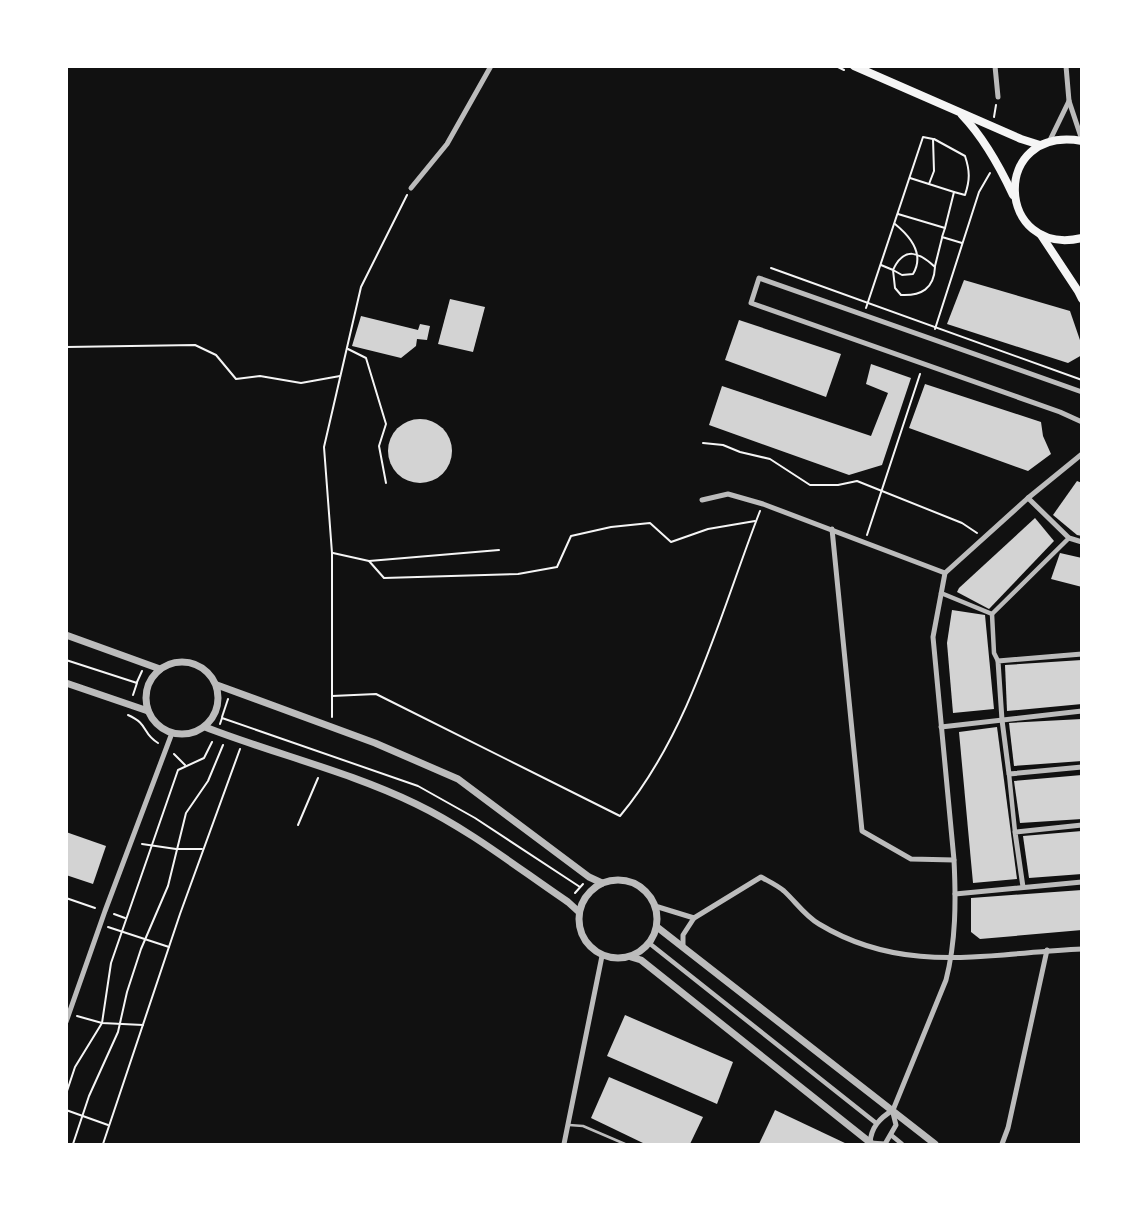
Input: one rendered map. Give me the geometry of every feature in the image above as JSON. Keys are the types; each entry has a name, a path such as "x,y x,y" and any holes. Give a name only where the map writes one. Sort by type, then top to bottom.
{"main road":[{"path":"854,66 1040,145"},
{"path":"960,112 979,132 1001,169 1023,219 1041,235 1082,299"},
{"path":"1014,197 1014,181 1027,154 1050,140 1082,140"},
{"path":"1041,235 1055,240 1082,238"}],"street":[{"path":"411,188 447,144 491,66"},
{"path":"995,66 998,97"},
{"path":"1066,66 1069,101 1082,140"},
{"path":"1050,140 1069,101"},
{"path":"1082,392 759,278 751,303 1082,422"},
{"path":"871,1144 871,1132 881,1117 892,1110 946,980 951,958 956,894 933,637 945,573 1028,498 1080,458"},
{"path":"702,500 728,494 763,503 945,573"},
{"path":"1028,498 1069,538 1082,542"},
{"path":"832,529 862,831 911,859 954,860"},
{"path":"1023,887 1002,720 998,661 994,653 992,614 1069,538"},
{"path":"941,593 992,614"},
{"path":"66,635 160,669"},
{"path":"998,661 1082,654"},
{"path":"174,662 191,662 205,668 217,685 219,701 215,714 205,727 195,732 172,733 156,723 148,711 146,690 160,669 174,662"},
{"path":"66,683 148,711"},
{"path":"217,685 375,743 458,779 589,877 602,883"},
{"path":"941,727 1082,711"},
{"path":"205,727 323,768 415,804 466,833 579,912"},
{"path":"66,1023 172,733"},
{"path":"1009,774 1082,767"},
{"path":"1015,832 1082,825"},
{"path":"683,946 683,934 694,918 761,877 781,888 816,923 862,945 914,958 951,958 1082,948"},
{"path":"631,957 649,943 657,927 655,906 649,895 639,886 627,881 602,883 587,895 579,912 583,938 591,948 611,959 631,957 641,960 871,1144 885,1144 891,1135 896,1125 892,1110"},
{"path":"956,894 1082,882"},
{"path":"655,906 694,918"},
{"path":"657,927 935,1144"},
{"path":"649,943 876,1124"},
{"path":"1002,1144 1009,1128 1047,950"},
{"path":"564,1144 602,956"},
{"path":"891,1135 902,1144"}],"lane":[{"path":"568,1125 583,1126 625,1144"}],"path":[{"path":"992,126 998,97"},
{"path":"863,315 868,304 897,214 909,178 923,137 933,139 965,156 970,169 970,181 965,195 909,178"},
{"path":"929,184 934,171 933,139"},
{"path":"932,340 979,192 989,173 1001,169"},
{"path":"332,727 332,553 324,447 361,287 411,188"},
{"path":"918,254 907,254 897,260 893,270 895,288 901,295 917,296 929,288 934,278 954,192"},
{"path":"897,214 945,228"},
{"path":"894,224 910,238 918,254 935,267"},
{"path":"942,237 963,243"},
{"path":"881,265 902,275 913,274 918,265 918,254"},
{"path":"771,268 1082,380"},
{"path":"66,347 195,345 216,355 236,379 260,376 301,383 340,376"},
{"path":"347,348 366,359 386,424 379,446 386,482"},
{"path":"864,542 923,365"},
{"path":"703,443 723,445 770,459 810,485 838,485 857,481 962,523 984,538"},
{"path":"332,696 376,694 620,816 640,792 692,697 763,503"},
{"path":"369,561 384,578 518,574 556,567 571,536 611,527 650,523 671,542 708,528 757,520"},
{"path":"332,553 369,561 499,550"},
{"path":"222,718 231,690"},
{"path":"73,1144 120,1023 127,992 145,939 168,886 186,813 208,782 227,735"},
{"path":"66,1094 75,1067 102,1023 111,963 178,771 204,758 212,741"},
{"path":"103,1144 169,947 243,741"},
{"path":"298,825 323,768"},
{"path":"131,841 176,849 204,849"},
{"path":"568,902 589,877"},
{"path":"100,925 169,947"},
{"path":"69,1014 102,1023 143,1025"},
{"path":"66,1110 110,1125"}],"building":[{"path":"964,280 1070,311 1082,346 1082,355 1068,363 947,324"},
{"path":"450,299 485,307 473,352 438,344"},
{"path":"361,316 418,330 420,324 430,326 427,340 417,339 416,346 401,358 352,346"},
{"path":"739,320 841,354 826,397 725,360"},
{"path":"871,364 911,378 882,465 849,475 709,425 722,386 871,436 888,393 866,384"},
{"path":"925,384 1041,422 1043,436 1051,454 1028,471 909,428"},
{"path":"420,419 443,428 452,451 443,474 420,483 397,474 388,451 397,428"},
{"path":"1077,481 1082,483 1082,536 1077,535 1053,515"},
{"path":"1035,518 1054,541 989,609 957,592 959,588"},
{"path":"1060,553 1082,558 1082,587 1051,579"},
{"path":"952,610 985,615 994,709 953,713 947,643"},
{"path":"1082,660 1082,704 1007,711 1005,665"},
{"path":"1082,719 1082,761 1014,766 1009,723"},
{"path":"997,727 1017,879 973,883 959,732"},
{"path":"1082,775 1082,819 1020,823 1014,781"},
{"path":"1082,831 1082,874 1029,878 1023,836"},
{"path":"66,832 106,846 93,884 66,875"},
{"path":"1082,890 1082,930 980,939 971,932 971,898"},
{"path":"625,1015 733,1062 717,1104 607,1056"},
{"path":"609,1077 703,1117 690,1144 645,1144 591,1118"},
{"path":"775,1110 847,1144 759,1144"}]}
